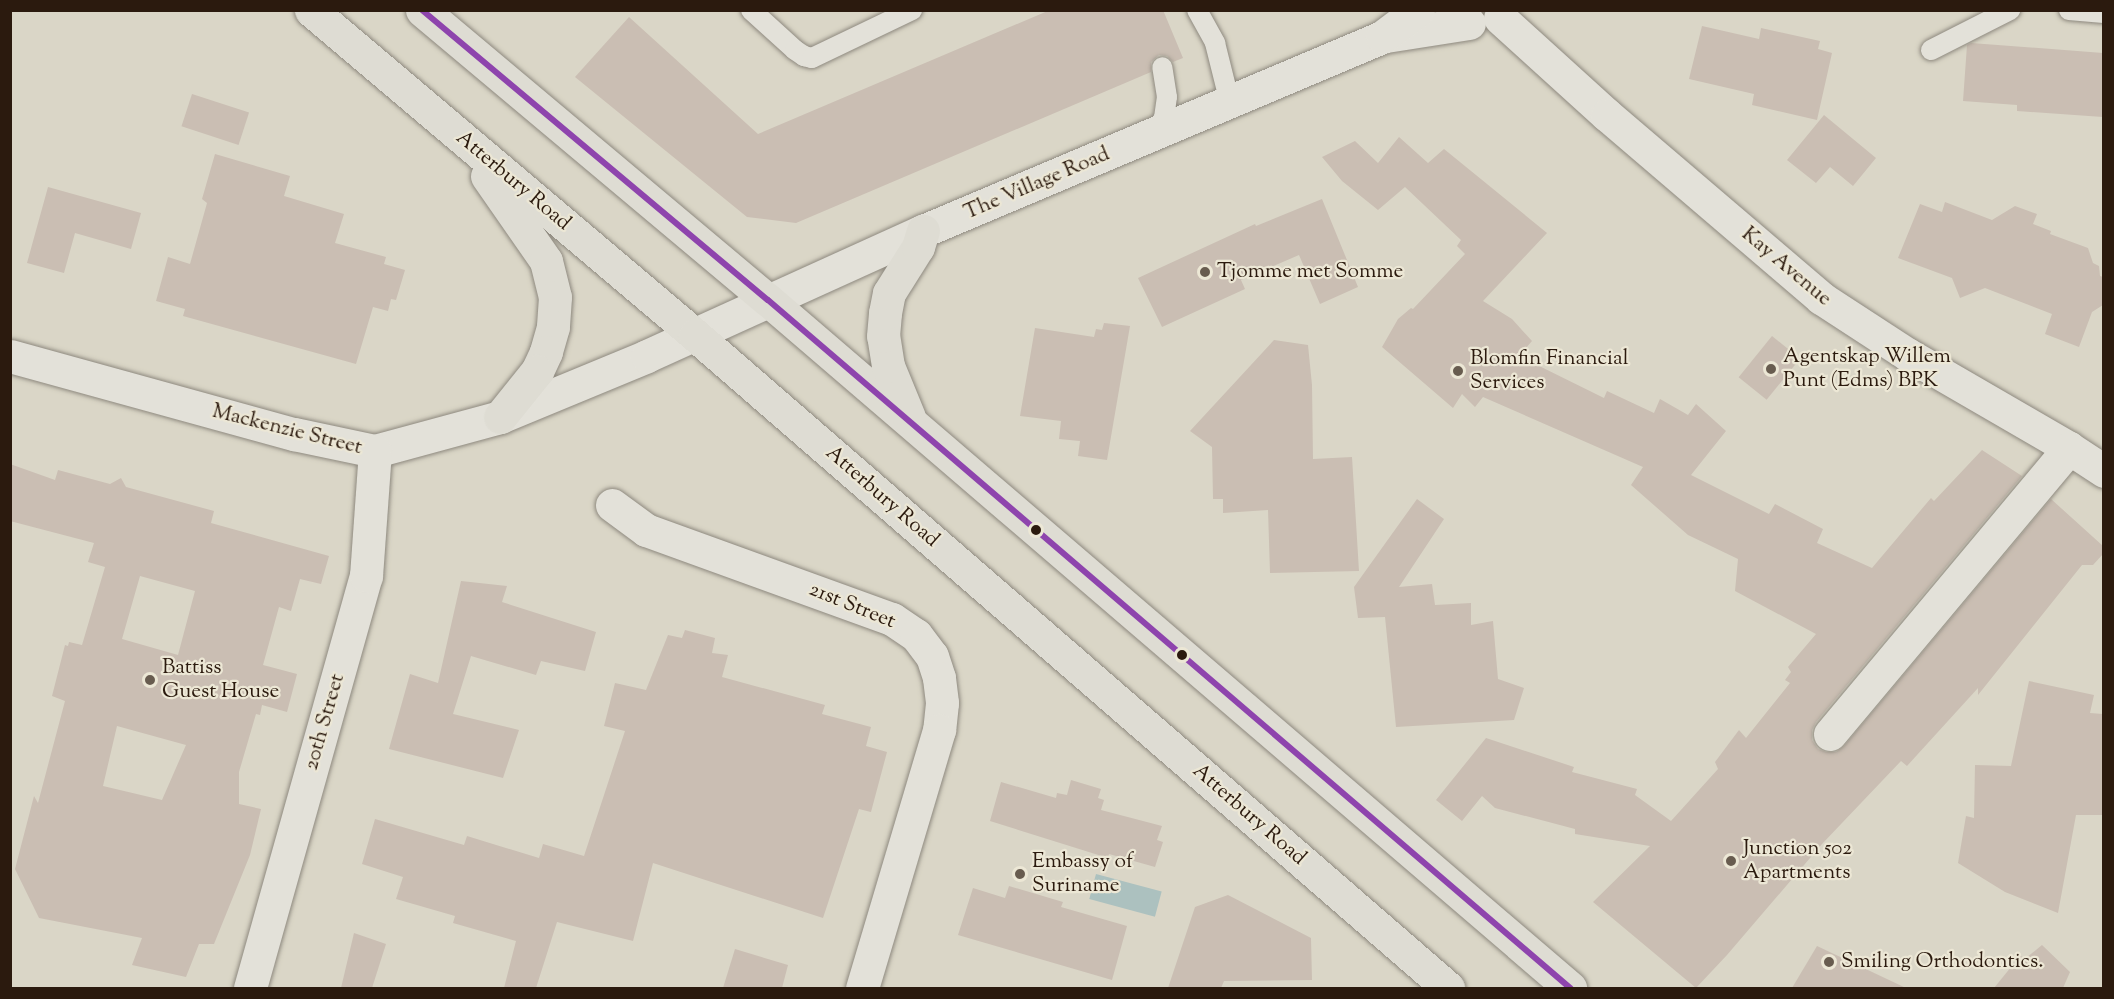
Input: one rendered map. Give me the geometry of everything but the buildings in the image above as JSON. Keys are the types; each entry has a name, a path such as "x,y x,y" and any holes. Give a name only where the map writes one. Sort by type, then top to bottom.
{"main road":[{"name":"Atterbury Road","path":"311,10 694,335 1443,987"},
{"path":"422,10 768,300 1570,988"},
{"path":"430,111 498,188 528,232 546,261 555,297 553,327 546,352 537,371 500,417"},
{"path":"912,424 888,366 883,336 889,293 918,247 922,231"}],"street":[{"path":"1382,37 1418,10"},
{"path":"1382,37 1483,15"},
{"name":"Kay Avenue","path":"1483,15 1616,122 1821,298 1907,354 2069,447 2103,471"},
{"name":"The Village Road","path":"694,335 922,231 1382,37"},
{"name":"Mackenzie Street","path":"10,356 294,434 375,451 500,417 694,335"},
{"path":"1830,734 2069,447"},
{"name":"20th Street","path":"250,988 366,576 375,451"},
{"name":"21st Street","path":"612,505 646,530 892,620 916,635 932,656 939,678 941,695 939,730 862,988"}],"lane":[{"path":"751,10 795,50 812,58 903,12"},
{"path":"1197,10 1215,43 1230,103"},
{"path":"1931,50 2010,10"},
{"path":"2069,10 2103,13"},
{"path":"1153,135 1164,118 1167,97 1162,67"}],"shaded area":[{"path":"1096,874 1162,892 1155,917 1089,899"}],"transit line":[{"path":"422,10 768,300 1570,988"}],"place":[{"name":"Tjomme met Somme","path":"1205,272"},
{"name":"Agentskap Willem Punt (Edms) BPK","path":"1771,369"},
{"name":"Blomfin Financial Services","path":"1458,371"},
{"name":"Battiss Guest House","path":"150,680"},
{"name":"Junction 502 Apartments","path":"1731,861"},
{"name":"Embassy of Suriname","path":"1020,874"},
{"name":"Smiling Orthodontics.","path":"1829,962"}]}
